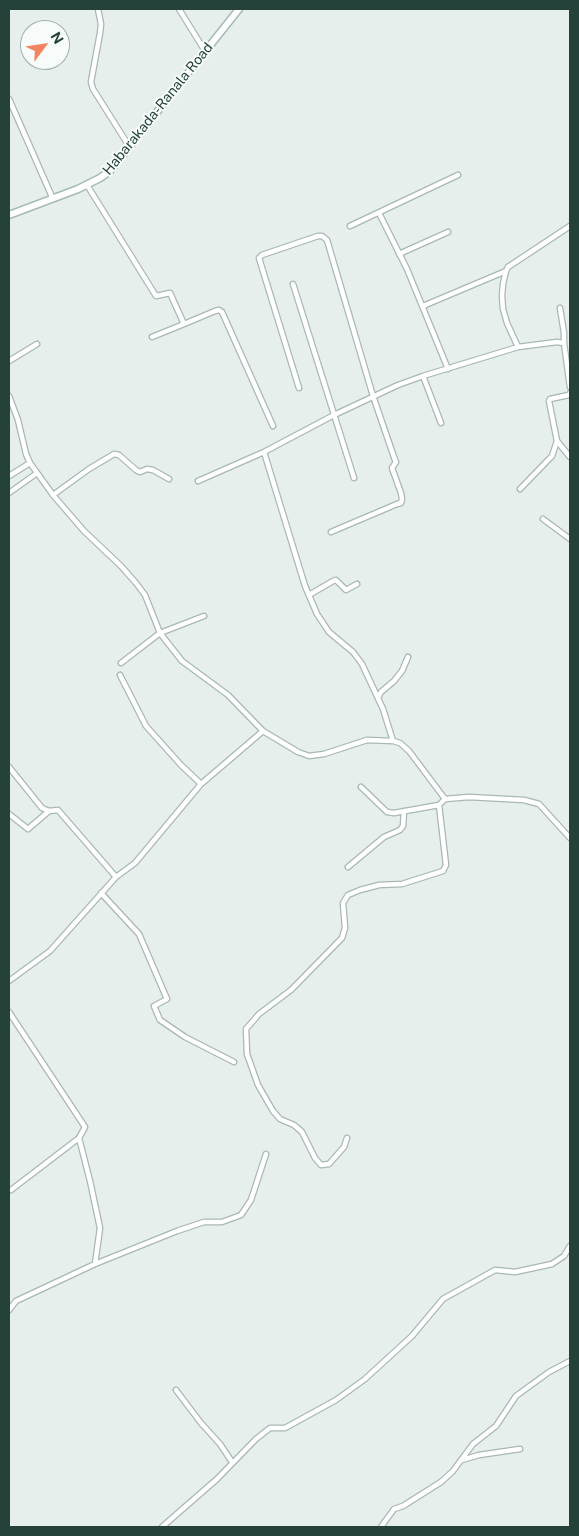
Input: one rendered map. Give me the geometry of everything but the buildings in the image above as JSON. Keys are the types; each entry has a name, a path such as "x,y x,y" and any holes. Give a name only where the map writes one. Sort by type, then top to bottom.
{"main road":[{"name":"Habarakada-Ranala Road","path":"9,215 87,185 110,170 238,9"}],"street":[{"path":"98,9 101,24 91,82 93,89 129,146"},
{"path":"179,9 205,51"},
{"path":"9,99 53,199"},
{"path":"350,226 458,175"},
{"path":"87,185 156,296 170,293 184,324"},
{"path":"379,213 423,306 448,369"},
{"path":"518,348 503,309 503,284 506,271 508,267 570,226"},
{"path":"399,254 448,232"},
{"path":"299,388 259,258 262,255 322,236 327,240 373,396 396,462 392,468 401,493 401,503 331,532"},
{"path":"423,306 506,271"},
{"path":"293,284 354,478"},
{"path":"560,308 570,386"},
{"path":"152,337 215,311 219,310 222,312 273,426"},
{"path":"198,481 264,452 373,396 424,376 518,348 558,342 564,343"},
{"path":"9,361 36,344"},
{"path":"424,376 441,423"},
{"path":"570,393 569,395 552,398 549,401 557,441 570,457"},
{"path":"9,396 30,463 84,531 136,583 145,596 160,633 182,661 228,695 263,731 298,752 309,756 332,752 367,740 400,743 409,751 445,799"},
{"path":"9,412 14,407"},
{"path":"520,489 552,456 557,441"},
{"path":"264,452 308,595 328,632 353,652 362,664 389,724 393,741"},
{"path":"54,495 114,454 119,455 140,472 147,469 153,470 168,480"},
{"path":"9,476 30,463"},
{"path":"9,493 37,473"},
{"path":"543,519 570,538"},
{"path":"308,595 334,580 346,590 356,584"},
{"path":"121,663 160,633 204,616"},
{"path":"378,698 398,676 408,657"},
{"path":"120,675 146,726 201,784"},
{"path":"9,981 50,951 116,877 135,863 201,784 263,731"},
{"path":"9,767 42,808 49,811 58,810 116,877"},
{"path":"361,787 387,812 394,813 439,805 445,799 524,800 539,804 570,838"},
{"path":"347,1138 344,1146 329,1164 321,1165 315,1158 302,1132 294,1125 280,1118 273,1111 258,1085 247,1054 246,1029 259,1014 291,990 342,938 345,928 343,903 348,895 379,885 402,884 442,871 446,865 439,805"},
{"path":"9,814 28,829 49,811"},
{"path":"348,867 384,838 400,830 403,826 404,811"},
{"path":"102,893 139,934 167,999 154,1006 160,1020 185,1037 234,1062"},
{"path":"9,1012 85,1127 78,1138 11,1190"},
{"path":"78,1138 100,1228 95,1264"},
{"path":"9,1310 16,1300 95,1264 177,1231 204,1222 222,1222 241,1215 251,1200 266,1154"},
{"path":"162,1527 217,1479 232,1462 270,1428 285,1428 336,1400 365,1379 412,1336 442,1298 495,1270 515,1272 552,1264 564,1256 570,1249"},
{"path":"381,1527 394,1510 441,1482 454,1471 473,1444 496,1426 516,1396 549,1372 570,1361"},
{"path":"176,1390 220,1444 232,1462"},
{"path":"462,1460 479,1455 520,1449"}]}
